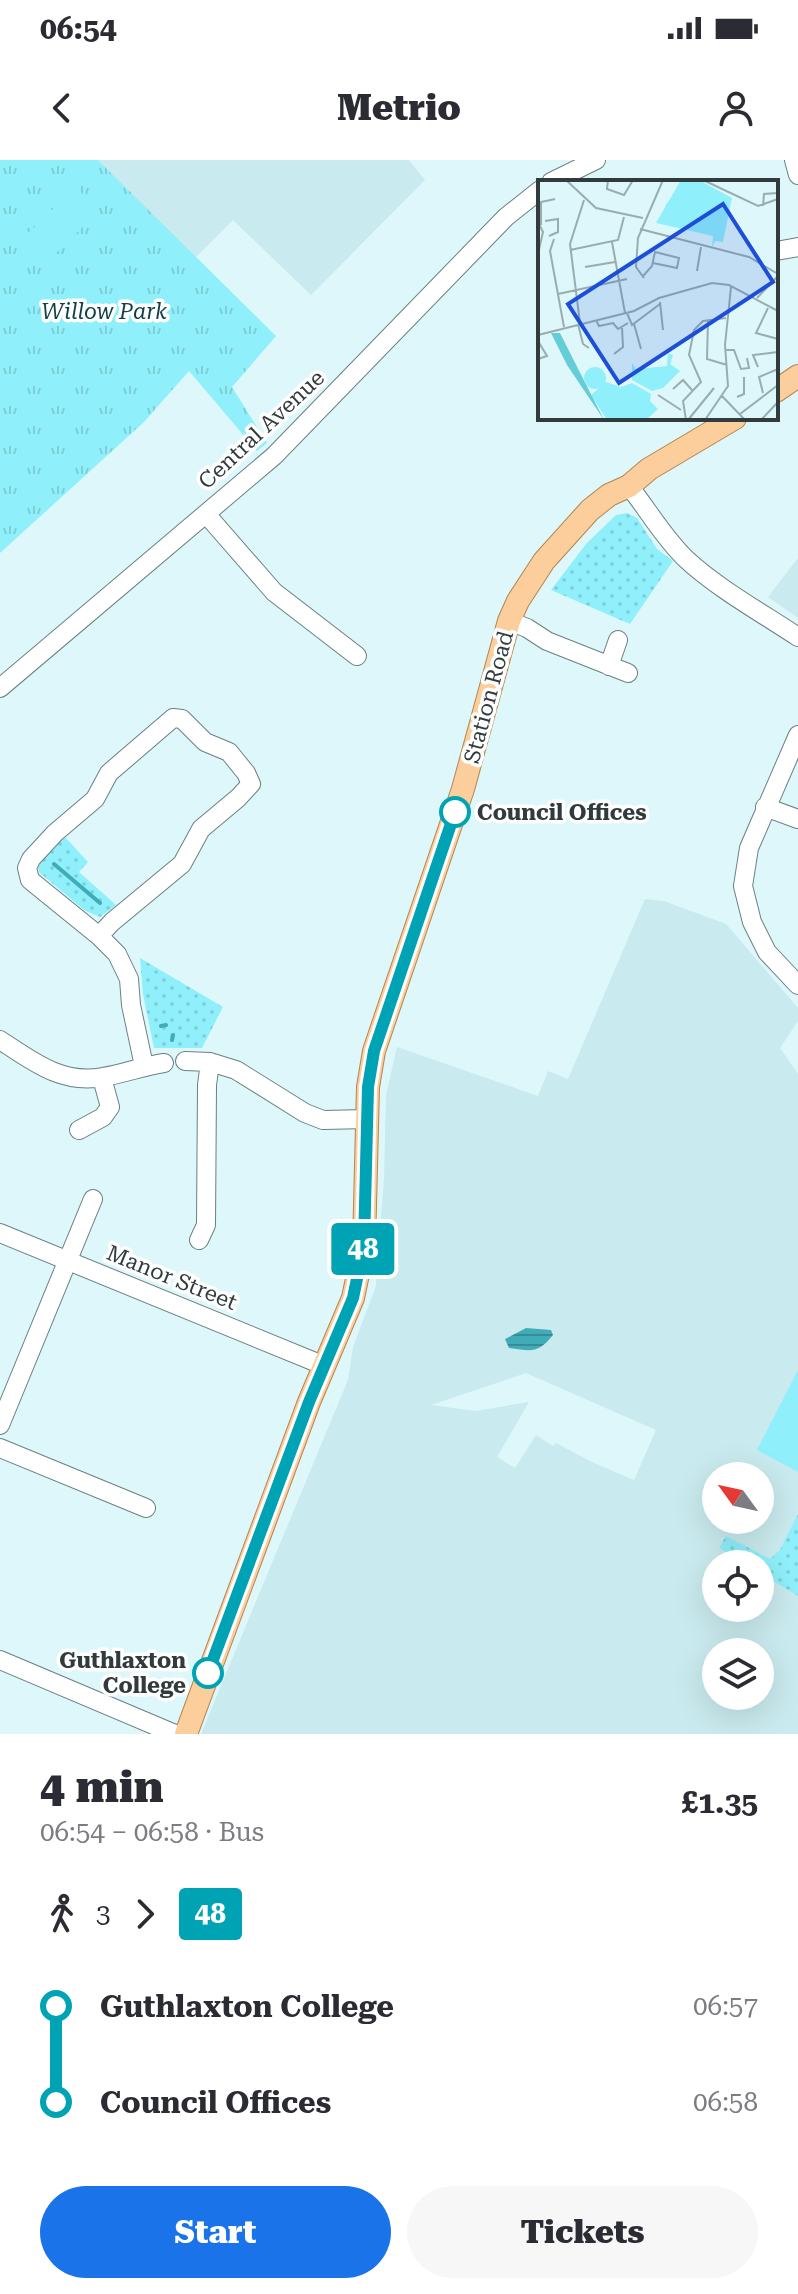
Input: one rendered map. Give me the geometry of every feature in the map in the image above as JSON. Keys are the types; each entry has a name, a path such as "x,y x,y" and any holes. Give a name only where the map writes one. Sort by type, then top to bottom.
{"main road":[{"path":"778,390 798,376"},
{"name":"Station Road","path":"186,1734 309,1402 353,1298 364,1245 368,1087 377,1039 463,789 509,621 544,561 590,510 609,495 629,486 649,469 732,420"}],"street":[{"path":"555,180 596,160"},
{"path":"794,160 798,175"},
{"name":"Central Avenue","path":"0,688 274,456 495,228 538,192"},
{"path":"778,251 798,247"},
{"path":"629,486 688,561 798,637"},
{"path":"206,514 274,592 357,656"},
{"path":"509,621 547,641 628,673"},
{"path":"609,666 618,640"},
{"path":"99,936 182,864 201,829 251,784 229,752 205,742 182,719 173,718 109,773 95,799 55,833 31,859 27,868 30,880 117,954 129,979 131,1005 144,1066"},
{"path":"798,735 749,848 743,886 752,922 767,952 798,985"},
{"path":"765,807 798,819"},
{"path":"0,1040 46,1070 69,1078 102,1078 164,1063"},
{"path":"185,1061 210,1062 236,1070 305,1113 323,1120 368,1119"},
{"path":"199,1240 206,1225 207,1085 210,1062"},
{"path":"79,1130 103,1117 110,1107 102,1078"},
{"path":"0,1425 93,1199"},
{"name":"Manor Street","path":"0,1233 325,1366"},
{"path":"0,1448 146,1508"},
{"path":"0,1660 175,1734"}],"shaded area":[{"path":"98,160 409,160 425,180 311,295 233,220 196,257"},
{"path":"798,558 798,618 768,597"},
{"path":"645,899 664,901 726,924 798,1008 798,1021 780,1048 798,1074 798,1734 201,1734 348,1380 353,1347 376,1286 377,1268 392,1268 393,1253 378,1252 386,1095 397,1047 538,1096 548,1071 568,1079","holes":["526,1373 656,1430 634,1480 556,1443 553,1446 536,1435 515,1468 497,1457 529,1402 476,1411 431,1405"]},
{"path":"526,1328 551,1330 553,1335 534,1350 509,1348 505,1339"}],"green space":[{"name":"Willow Park","path":"0,160 98,160 276,336 232,387 267,443 257,451 189,371 144,422 0,553"},
{"path":"76,187 99,211 51,258 28,233"},
{"path":"627,513 637,518 657,549 673,561 630,624 551,590 586,544 616,515"},
{"path":"64,836 88,862 79,872 116,905 100,917 84,910 39,872 37,861"},
{"path":"140,958 223,1007 202,1048 154,1048 143,994"},
{"path":"798,1370 798,1472 757,1450"},
{"path":"798,1514 798,1596 774,1581 774,1555 780,1550"},
{"path":"726,1536 753,1550 722,1550 719,1548"}],"waterway":[{"path":"54,864 100,903"},
{"path":"161,1026 166,1025"},
{"path":"172,1040 173,1035"}],"bus line":[{"name":"48","path":"208,1673 309,1402 353,1298 364,1245 368,1087 374,1051 455,812"}],"place":[{"name":"Council Offices","path":"455,812"},
{"name":"Guthlaxton College","path":"208,1673"}]}
